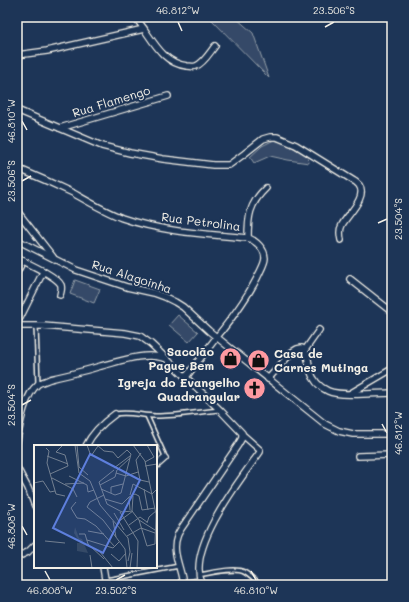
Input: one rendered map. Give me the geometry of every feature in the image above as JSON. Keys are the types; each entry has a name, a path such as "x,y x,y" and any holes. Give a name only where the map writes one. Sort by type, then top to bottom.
{"street":[{"path":"135,17 162,54 176,64 183,66 196,66 202,63 216,46"},
{"path":"17,55 47,51 144,29"},
{"name":"Rua Flamengo","path":"60,128 168,96"},
{"path":"17,110 102,146 164,158 220,165 229,165 263,140 270,137 277,137 285,140 296,145 359,185 361,195 342,225 339,233 341,240"},
{"name":"Rua Petrolina","path":"17,168 62,188 98,208 123,218 144,224 191,233 248,238 259,244 265,257 263,266 251,290 238,310 186,377"},
{"path":"248,238 248,218 251,209 260,194 266,188"},
{"path":"17,211 55,258"},
{"name":"Rua Alagoinha","path":"17,240 76,270 127,287 154,293 175,302 325,424 339,431 353,434 391,434"},
{"path":"17,272 20,260 55,279 62,286 60,295"},
{"path":"33,326 19,317 43,272"},
{"path":"350,279 392,312"},
{"path":"17,326 101,330 140,336 186,377 240,430 242,435 260,450 211,526 199,564 201,580 183,584 175,551 177,536 238,445 242,435"},
{"path":"305,350 319,330"},
{"path":"268,379 292,352 302,348 305,350"},
{"path":"305,350 312,377 316,383 329,392 339,394 392,392"},
{"path":"17,441 24,408 30,393 38,384 50,379 145,356 166,359"},
{"path":"350,394 392,369"},
{"path":"87,445 94,434 115,414"},
{"path":"358,456 392,455 391,434"},
{"path":"157,465 165,458"},
{"path":"17,468 28,488 34,503"},
{"path":"17,557 28,552 34,546"},
{"path":"103,568 104,584"}],"lane":[{"path":"33,326 38,384"},
{"path":"115,414 122,412 146,416 158,416 220,410"},
{"path":"146,416 165,458"},
{"path":"104,584 179,566"},
{"path":"201,580 229,571 239,570 260,585"}],"shaded area":[{"path":"209,17 235,17 253,33 269,78"},
{"path":"274,140 285,143 308,156 309,163 270,156 254,163 250,157 262,146"},
{"path":"75,280 100,289 94,303 70,294"},
{"path":"178,315 198,332 189,342 169,325"}],"place":[{"name":"Sacolão Pague Bem","path":"230,358"},
{"name":"Casa de Carnes Mutinga","path":"258,360"},
{"name":"Igreja do Evangelho Quadrangular","path":"255,389"}]}
